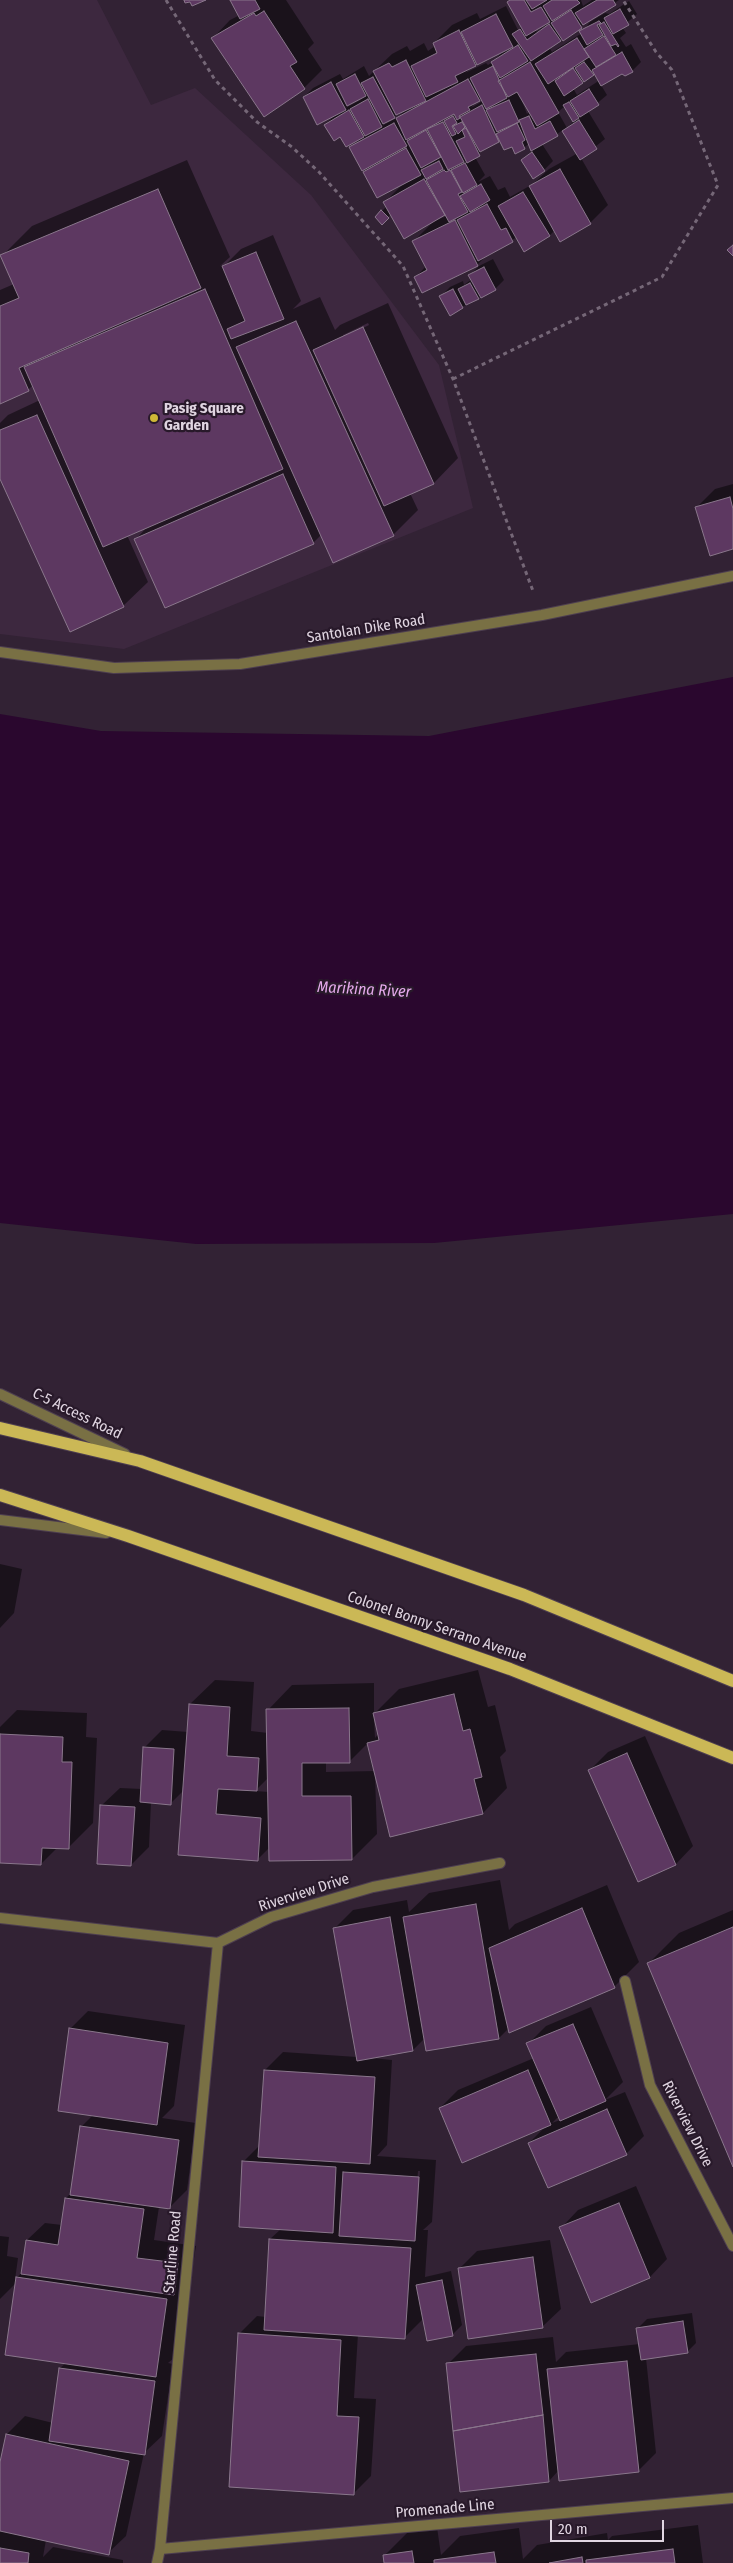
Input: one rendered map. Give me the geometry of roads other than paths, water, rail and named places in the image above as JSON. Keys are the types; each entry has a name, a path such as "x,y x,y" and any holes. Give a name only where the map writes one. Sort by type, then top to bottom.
{"main road":[{"path":"0,1428 140,1461 524,1595 733,1681"},
{"name":"Colonel Bonny Serrano Avenue","path":"0,1495 128,1536 510,1669 733,1758"}],"street":[{"name":"Santolan Dike Road","path":"0,652 114,668 240,664 542,614 733,576"},
{"name":"C-5 Access Road","path":"0,1394 140,1461"},
{"path":"0,1520 128,1536"},
{"name":"Riverview Drive","path":"218,1943 272,1917 374,1887 500,1864"},
{"path":"0,1918 218,1943"},
{"name":"Starline Road","path":"157,2563 160,2549 218,1943"},
{"name":"Riverview Drive","path":"625,1981 650,2085 733,2246"},
{"name":"Promenade Line","path":"160,2549 733,2498"}],"water":[{"name":"Marikina River","path":"733,677 733,1214 434,1243 196,1244 0,1223 0,714 101,731 429,736"}],"place":[{"name":"Pasig Square Garden","path":"154,418"}]}
